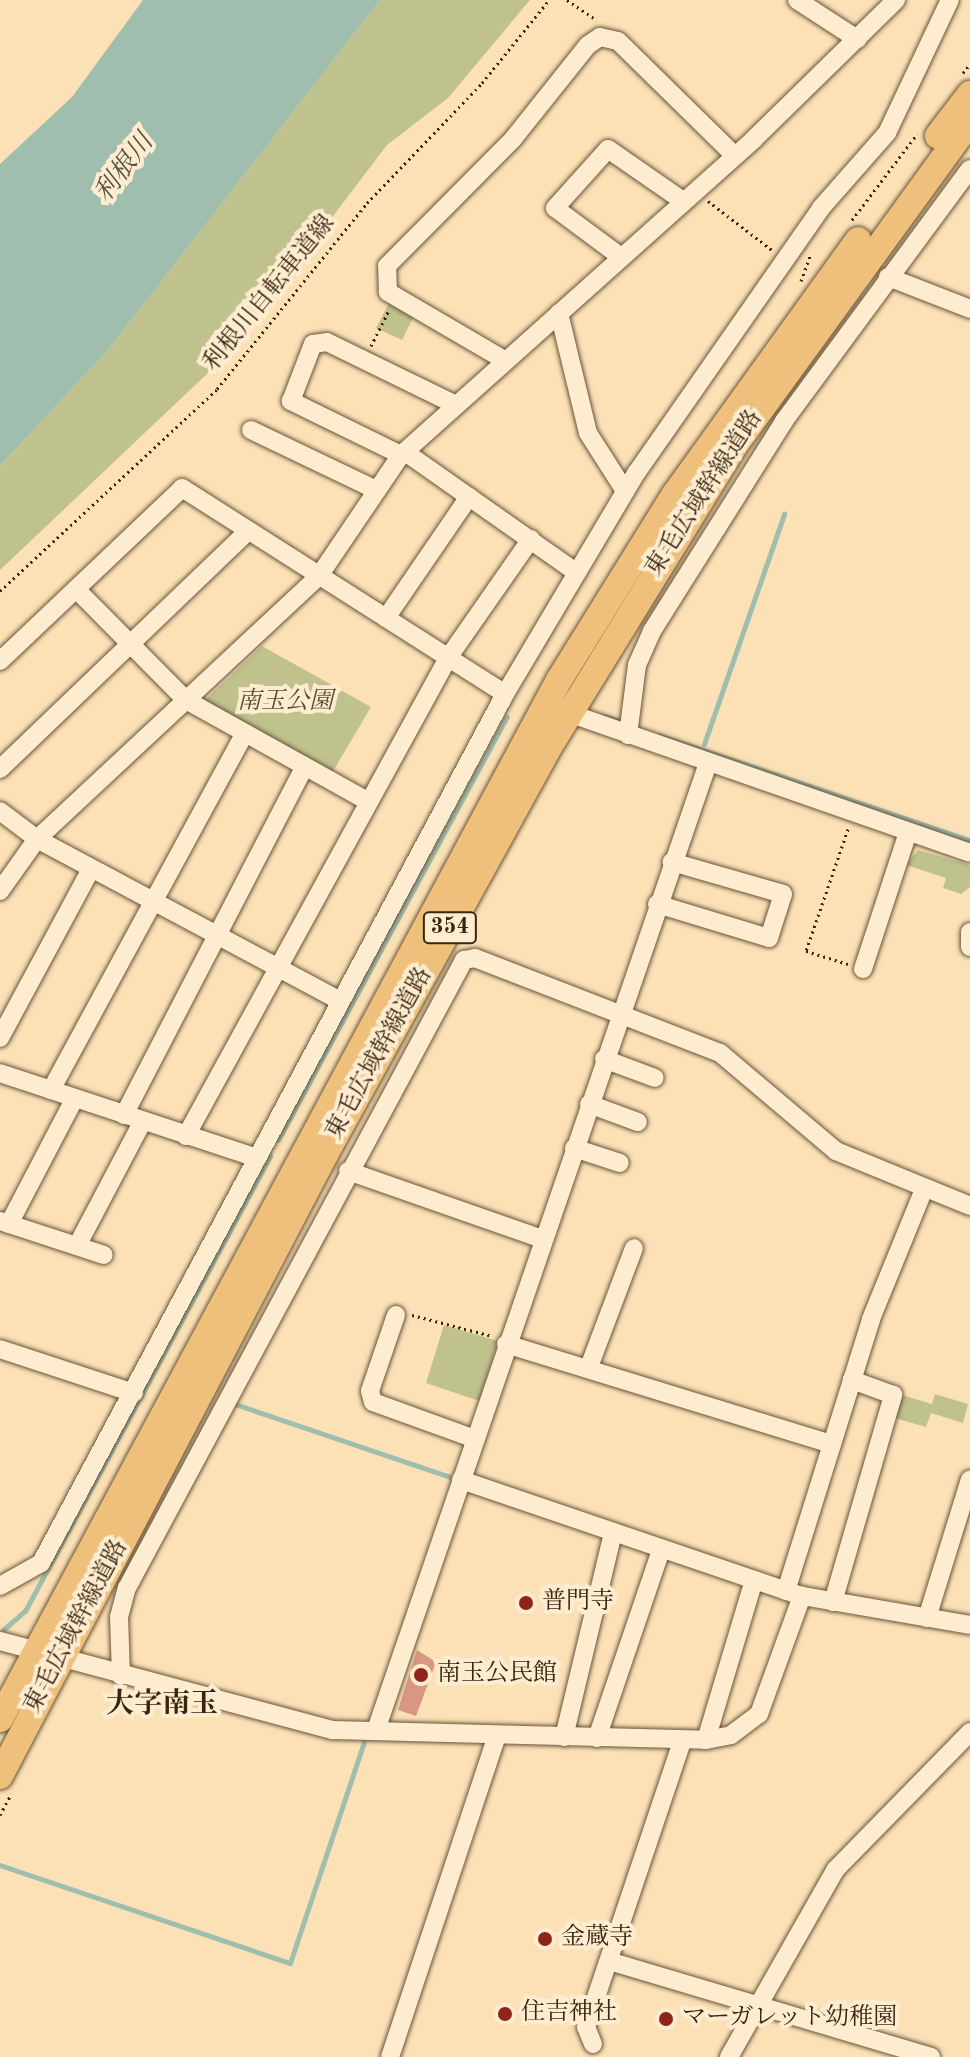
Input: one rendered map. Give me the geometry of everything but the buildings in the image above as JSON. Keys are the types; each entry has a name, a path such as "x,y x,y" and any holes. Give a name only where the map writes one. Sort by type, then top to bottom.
{"highway":[{"name":"東毛広域幹線道路","path":"0,1719 46,1655 675,494 970,94"},
{"name":"東毛広域幹線道路","path":"558,709 743,434 970,122"},
{"name":"東毛広域幹線道路","path":"0,1776 46,1655"}],"street":[{"path":"797,0 857,39"},
{"path":"0,891 37,839 319,576 374,489 403,454 454,404 735,156 896,0"},
{"path":"0,1586 41,1563 505,694 625,491 784,260 887,133 950,0"},
{"path":"506,361 388,292 387,266 513,139 600,37 618,41 735,156"},
{"path":"621,257 555,208 608,149 690,196"},
{"path":"628,735 645,643 784,421 970,169"},
{"path":"888,277 970,309"},
{"path":"559,313 588,433 625,491"},
{"path":"454,404 327,342 313,344 291,401 403,454 577,573"},
{"path":"251,430 374,489"},
{"path":"0,661 182,488 505,694"},
{"path":"386,618 469,497"},
{"path":"0,769 247,532"},
{"path":"186,1136 366,800 448,658 531,539"},
{"path":"76,589 186,700 243,736 366,800"},
{"path":"558,709 707,766 970,853"},
{"path":"51,1090 243,736"},
{"path":"376,1730 619,1011 707,766"},
{"path":"124,1115 304,768"},
{"path":"0,811 37,839 216,938 340,1001"},
{"path":"863,969 908,832"},
{"path":"657,904 769,938 783,894 672,862"},
{"path":"0,1038 91,869"},
{"path":"970,932 970,947"},
{"path":"121,1676 119,1617 127,1588 348,1171 464,960 475,958 619,1011 720,1053 808,1132 880,1174 970,1206"},
{"path":"604,1059 655,1078"},
{"path":"0,1073 257,1158"},
{"path":"75,1098 4,1222 104,1255"},
{"path":"589,1104 638,1122"},
{"path":"77,1246 143,1121"},
{"path":"574,1148 620,1163"},
{"path":"348,1171 542,1239"},
{"path":"0,1641 318,1728 682,1741 731,1735 762,1710 832,1444 852,1380 924,1189"},
{"path":"589,1367 634,1248"},
{"path":"396,1315 370,1391 373,1402 475,1439"},
{"path":"506,1344 832,1444"},
{"path":"0,1349 134,1393"},
{"path":"833,1602 893,1395 852,1380"},
{"path":"927,1618 970,1479"},
{"path":"461,1480 794,1594 970,1625"},
{"path":"564,1737 613,1533"},
{"path":"597,1738 661,1550"},
{"path":"706,1740 754,1580"},
{"path":"729,2057 836,1869 970,1732"},
{"path":"390,2057 497,1735"},
{"path":"593,2044 586,2027 682,1741"},
{"path":"609,1961 931,2057"}],"path":[{"name":"利根川自転車道線","path":"0,591 217,389 367,203 482,83 549,0"},
{"path":"567,0 600,27"},
{"path":"690,196 784,260"},
{"path":"804,283 798,278 812,258 805,253"},
{"path":"364,360 396,297"},
{"path":"853,814 806,951 863,969"},
{"path":"396,1315 449,1320 506,1344"}],"green space":[{"path":"380,0 530,0 448,98 387,145 229,353 0,570 0,466 108,350"},
{"path":"390,301 414,316 402,340 376,328"},
{"name":"南玉公園","path":"262,646 371,707 332,773 209,706 206,699"},
{"path":"918,850 970,865 970,887 961,894 943,888 946,878 906,865"},
{"path":"444,1325 498,1341 479,1401 426,1383"},
{"path":"935,1394 968,1404 963,1423 931,1413 926,1427 895,1418 902,1395 932,1404"}],"water":[{"name":"利根川","path":"143,0 380,0 108,350 0,466 0,164 72,97"}],"waterway":[{"path":"704,744 784,514"},
{"path":"604,716 617,720"},
{"path":"278,1140 507,717"},
{"path":"659,735 970,840"},
{"path":"4,1629 25,1611 270,1156"},
{"path":"232,1403 454,1478"},
{"path":"0,1865 290,1963 364,1742"}],"place":[{"name":"普門寺","path":"526,1603"},
{"name":"南玉公民館","path":"421,1675"},
{"name":"金蔵寺","path":"545,1939"},
{"name":"住吉神社","path":"505,2014"},
{"name":"マーガレット幼稚園","path":"666,2019"}],"district":[{"name":"大字南玉","path":"162,1705"}]}
